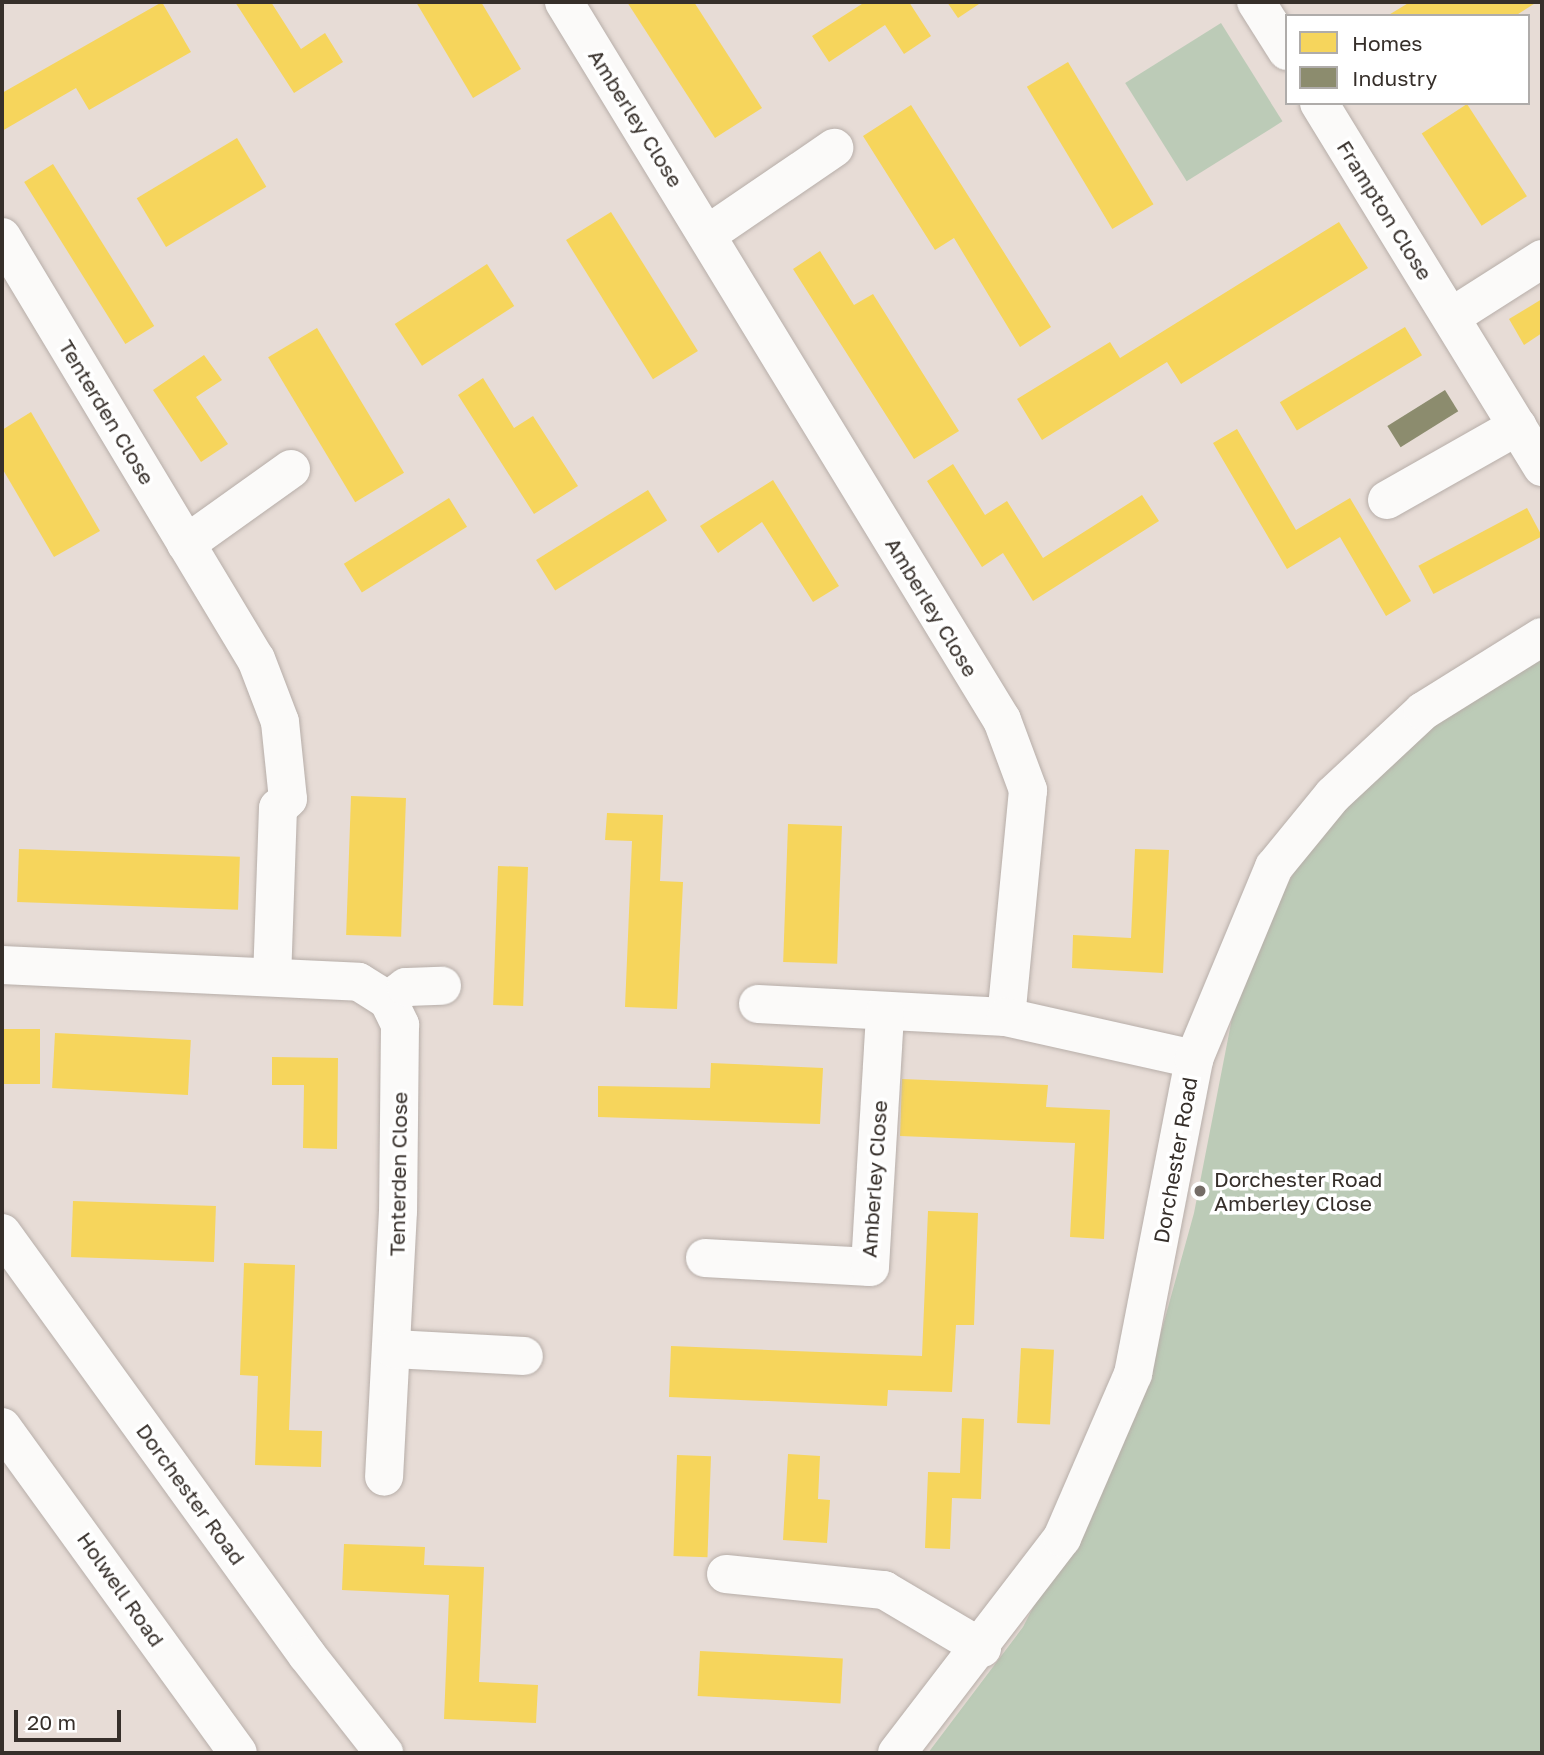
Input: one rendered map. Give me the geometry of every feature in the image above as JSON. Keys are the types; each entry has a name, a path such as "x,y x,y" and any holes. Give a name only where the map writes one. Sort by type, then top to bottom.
{"street":[{"name":"Amberley Close","path":"564,2 708,234 1002,720 1028,790 1006,1017"},
{"path":"1256,2 1285,48"},
{"name":"Frampton Close","path":"1320,105 1542,467"},
{"path":"708,234 834,148"},
{"name":"Tenterden Close","path":"2,237 15,288 186,544 256,659 280,722 288,799 278,808 272,977"},
{"path":"1451,317 1542,259"},
{"path":"1387,500 1518,426"},
{"path":"186,544 291,469"},
{"name":"Dorchester Road","path":"897,1753 982,1648 1062,1538 1135,1367 1194,1059 1273,867 1333,795 1423,711 1542,637"},
{"path":"2,965 359,982 388,1000 406,986 442,986"},
{"name":"Tenterden Close","path":"384,1477 394,1349 400,1025 388,1000"},
{"path":"758,1004 1006,1017 1194,1059"},
{"name":"Amberley Close","path":"705,1258 870,1267 885,1012"},
{"name":"Dorchester Road","path":"2,1233 307,1655 384,1753"},
{"path":"394,1349 524,1356"},
{"name":"Holwell Road","path":"2,1427 238,1753"},
{"path":"726,1574 884,1590 982,1648"}],"green space":[{"path":"1221,23 1282,121 1187,181 1125,83"},
{"path":"1542,656 1542,1753 928,1753 1023,1627 1146,1387 1194,1213 1233,1013 1263,925 1308,849 1412,737"}],"building: Homes":[{"path":"162,2 191,52 89,110 76,88 2,131 2,93"},
{"path":"235,2 271,2 301,49 325,33 343,62 294,93"},
{"path":"416,2 481,2 521,69 473,98"},
{"path":"627,2 694,2 762,108 715,138"},
{"path":"865,2 909,2 931,36 904,54 885,25 829,62 812,36"},
{"path":"947,2 982,2 958,18"},
{"path":"1410,2 1537,2 1518,14 1390,14"},
{"path":"1068,62 1153,204 1112,229 1027,87"},
{"path":"911,105 1051,327 1020,347 954,238 935,250 863,136"},
{"path":"1465,105 1527,196 1482,226 1422,133"},
{"path":"237,138 266,187 166,247 137,198"},
{"path":"53,164 154,326 125,344 24,182"},
{"path":"611,212 698,351 653,379 566,240"},
{"path":"1339,222 1368,268 1181,384 1167,362 1042,440 1017,399 1110,342 1120,358"},
{"path":"820,251 854,305 873,294 959,431 914,459 793,269"},
{"path":"487,264 514,306 422,366 395,324"},
{"path":"1542,299 1542,333 1524,345 1509,319"},
{"path":"1405,327 1422,355 1297,430 1280,402"},
{"path":"317,328 404,473 355,502 268,357"},
{"path":"204,355 222,380 196,397 228,444 201,462 153,390"},
{"path":"483,378 514,428 533,416 578,486 534,514 458,395"},
{"path":"31,412 100,531 54,557 2,468 2,430"},
{"path":"1237,429 1296,530 1350,498 1411,601 1386,616 1340,537 1287,569 1213,443"},
{"path":"953,464 985,515 1007,501 1043,558 1142,495 1159,521 1033,601 1003,553 982,567 927,481"},
{"path":"773,480 839,586 813,602 762,522 718,553 700,526"},
{"path":"648,490 667,521 555,590 536,560"},
{"path":"449,498 467,527 362,593 344,564"},
{"path":"1527,508 1542,536 1433,594 1418,566"},
{"path":"351,796 406,798 401,937 346,935"},
{"path":"607,813 663,815 660,881 683,882 677,1009 625,1007 632,841 605,840"},
{"path":"788,824 842,826 837,964 783,962"},
{"path":"19,849 240,857 238,910 17,902"},
{"path":"1135,849 1169,850 1163,973 1072,968 1073,935 1131,938"},
{"path":"498,866 528,867 523,1006 493,1005"},
{"path":"2,1029 40,1029 40,1084 2,1084"},
{"path":"55,1033 191,1040 188,1095 52,1088"},
{"path":"272,1057 338,1058 337,1149 303,1148 304,1085 272,1085"},
{"path":"711,1063 823,1068 820,1124 598,1117 598,1086 710,1088"},
{"path":"902,1079 1048,1085 1046,1107 1110,1110 1104,1239 1070,1237 1075,1143 900,1136"},
{"path":"73,1201 216,1206 214,1262 71,1257"},
{"path":"928,1211 978,1213 974,1325 956,1325 952,1392 888,1390 887,1406 669,1397 671,1346 922,1356"},
{"path":"244,1263 295,1265 289,1430 322,1431 321,1467 255,1465 258,1376 240,1375"},
{"path":"1021,1348 1054,1350 1050,1425 1017,1423"},
{"path":"962,1418 984,1419 981,1499 952,1498 950,1549 925,1548 928,1472 960,1473"},
{"path":"788,1454 820,1456 818,1499 830,1500 827,1543 783,1540"},
{"path":"677,1455 711,1456 707,1557 673,1556"},
{"path":"344,1544 425,1547 424,1565 484,1567 479,1682 538,1685 536,1723 444,1719 449,1595 342,1590"},
{"path":"700,1651 843,1658 840,1703 698,1696"}],"building: Industry":[{"path":"1445,390 1458,411 1401,447 1387,426"}],"place":[{"name":"Dorchester Road Amberley Close","path":"1200,1191"}]}
